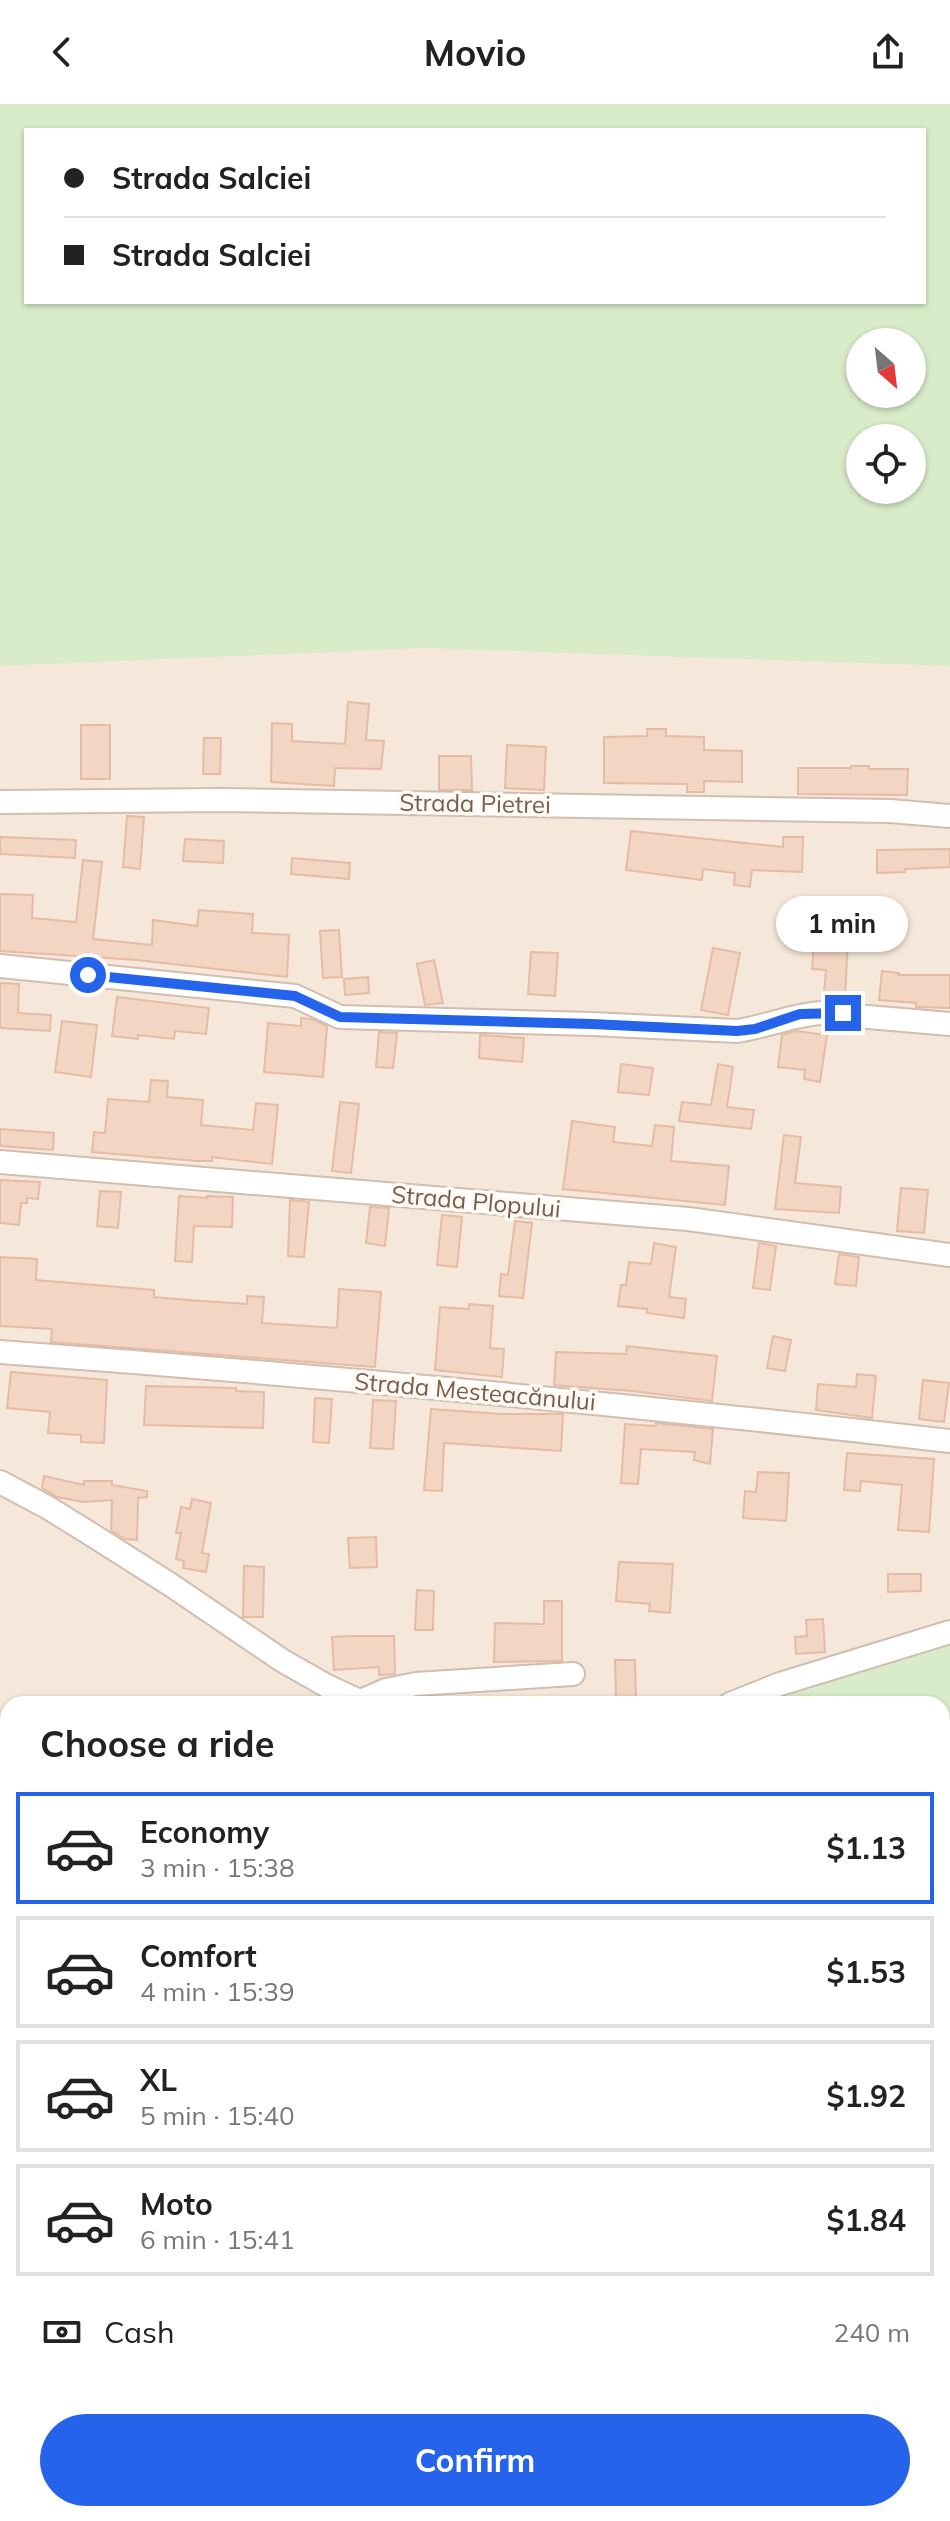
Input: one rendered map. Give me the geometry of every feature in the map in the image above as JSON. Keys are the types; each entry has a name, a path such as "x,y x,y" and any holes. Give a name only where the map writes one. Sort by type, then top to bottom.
{"street":[{"name":"Strada Pietrei","path":"0,802 222,800 890,811 950,816"},
{"path":"0,966 295,996 340,1017 737,1031 755,1029 800,1014 843,1013 950,1024"},
{"name":"Strada Plopului","path":"0,1162 688,1219 950,1255"},
{"name":"Strada Mesteacănului","path":"0,1352 196,1366 687,1411 950,1441"},
{"path":"0,1482 89,1533 283,1661 350,1696"},
{"path":"750,1696 950,1632"},
{"path":"374,1696 386,1690 416,1684 573,1674"}],"shaded area":[{"path":"0,104 22,104 20,630 950,635 950,1696 0,1696"}],"green space":[{"path":"0,104 950,104 950,666 424,648 0,666"},
{"path":"950,1641 950,1696 780,1696"}],"building":[{"path":"348,702 369,704 366,740 384,741 381,769 335,768 334,786 271,782 272,723 292,724 292,741 345,744"},
{"path":"81,725 110,725 110,779 81,779"},
{"path":"647,729 666,729 666,736 704,737 704,750 742,751 742,782 704,781 704,792 687,792 687,784 604,783 604,737 647,736"},
{"path":"204,738 221,738 220,774 203,774"},
{"path":"507,745 546,747 544,790 505,788"},
{"path":"439,756 471,756 472,790 439,790"},
{"path":"851,766 908,769 907,795 798,794 798,768"},
{"path":"127,816 144,817 140,869 123,867"},
{"path":"631,831 783,847 783,837 803,837 802,872 752,870 750,887 734,885 735,873 703,869 702,880 626,870"},
{"path":"0,837 76,840 75,858 0,854"},
{"path":"185,839 224,841 223,863 183,861"},
{"path":"950,849 950,867 877,873 877,850"},
{"path":"292,858 350,863 349,879 291,874"},
{"path":"83,860 102,862 93,939 152,945 153,920 197,926 199,910 253,914 252,933 289,935 287,977 137,960 0,951 0,894 33,895 32,918 76,922"},
{"path":"828,923 849,924 845,995 824,994 826,970 812,969 814,941 827,942"},
{"path":"339,930 342,977 323,978 320,931"},
{"path":"713,948 740,953 728,1015 701,1010"},
{"path":"531,952 558,953 555,996 528,994"},
{"path":"434,960 443,1003 425,1005 417,964"},
{"path":"882,971 898,975 950,975 950,1008 916,1007 916,1003 879,1000"},
{"path":"368,977 369,993 345,995 344,979"},
{"path":"0,983 19,984 18,1013 51,1015 50,1031 0,1028"},
{"path":"117,997 209,1008 206,1034 175,1031 174,1039 112,1036"},
{"path":"301,1018 327,1026 323,1077 264,1072 268,1023 301,1026"},
{"path":"62,1021 97,1025 91,1077 55,1072"},
{"path":"796,1031 827,1035 820,1082 804,1079 805,1070 778,1067 782,1035"},
{"path":"379,1032 397,1033 393,1068 376,1067"},
{"path":"480,1035 524,1038 522,1062 479,1058"},
{"path":"621,1064 653,1068 649,1095 618,1092"},
{"path":"718,1064 733,1067 727,1107 754,1110 751,1129 679,1121 682,1102 711,1105"},
{"path":"151,1080 168,1081 167,1097 203,1100 201,1125 253,1130 256,1103 278,1105 272,1164 212,1157 212,1161 197,1161 92,1152 94,1132 105,1133 108,1099 149,1102"},
{"path":"340,1102 359,1104 351,1173 332,1171"},
{"path":"572,1121 615,1127 613,1142 652,1146 655,1125 674,1127 671,1161 729,1166 725,1205 563,1189"},
{"path":"0,1129 54,1133 53,1150 0,1146"},
{"path":"784,1135 801,1137 795,1183 841,1187 839,1213 775,1209"},
{"path":"0,1180 40,1182 38,1199 27,1198 27,1203 21,1203 19,1225 0,1223"},
{"path":"901,1188 928,1190 924,1233 897,1231"},
{"path":"100,1191 121,1192 118,1228 97,1226"},
{"path":"179,1196 233,1197 232,1227 194,1226 192,1262 175,1261"},
{"path":"290,1200 309,1202 304,1257 288,1256"},
{"path":"370,1207 389,1208 385,1246 366,1243"},
{"path":"442,1215 462,1217 457,1267 437,1265"},
{"path":"515,1221 532,1223 523,1298 499,1296 501,1274 508,1275"},
{"path":"654,1243 676,1247 669,1297 686,1299 684,1318 618,1306 621,1285 626,1285 629,1262 651,1264"},
{"path":"759,1243 776,1246 770,1290 753,1288"},
{"path":"839,1254 859,1257 856,1286 835,1284"},
{"path":"0,1257 37,1259 36,1280 154,1290 154,1297 188,1300 247,1304 247,1296 264,1297 262,1323 337,1328 339,1289 381,1292 375,1367 51,1342 52,1329 0,1326"},
{"path":"469,1304 493,1306 490,1348 504,1349 502,1377 435,1370 440,1307 469,1309"},
{"path":"773,1336 791,1340 785,1371 767,1368"},
{"path":"627,1346 717,1356 712,1401 554,1385 556,1352 626,1354"},
{"path":"11,1372 107,1380 104,1443 81,1442 81,1435 48,1433 50,1412 7,1408"},
{"path":"857,1374 876,1376 872,1418 816,1410 818,1384 856,1387"},
{"path":"923,1380 949,1383 944,1422 919,1419"},
{"path":"146,1386 236,1388 236,1391 264,1392 263,1428 144,1425"},
{"path":"315,1398 332,1399 329,1443 313,1442"},
{"path":"373,1400 396,1401 393,1449 370,1448"},
{"path":"431,1409 563,1414 561,1451 444,1443 442,1491 424,1490"},
{"path":"656,1423 713,1429 710,1464 694,1460 695,1452 641,1449 638,1484 621,1483 625,1424 656,1426"},
{"path":"847,1453 934,1459 929,1532 898,1530 902,1485 861,1481 860,1491 844,1490"},
{"path":"758,1472 789,1473 786,1521 743,1518 745,1491 756,1492"},
{"path":"44,1476 84,1485 84,1481 112,1481 112,1485 147,1491 147,1497 138,1498 137,1540 125,1539 111,1530 112,1500 84,1502 57,1497 42,1488"},
{"path":"192,1499 211,1503 202,1553 209,1554 206,1572 183,1568 184,1561 176,1559 181,1533 176,1533 181,1507 190,1509"},
{"path":"376,1537 377,1567 350,1568 348,1538"},
{"path":"619,1562 673,1564 670,1613 649,1611 650,1604 616,1601"},
{"path":"244,1566 264,1567 263,1617 243,1617"},
{"path":"888,1574 921,1574 921,1591 888,1592"},
{"path":"417,1590 434,1591 433,1630 415,1630"},
{"path":"544,1601 562,1601 562,1661 494,1662 495,1623 544,1624"},
{"path":"823,1619 825,1652 796,1654 795,1637 807,1636 806,1620"},
{"path":"394,1636 395,1674 379,1675 379,1667 334,1670 332,1637"},
{"path":"615,1660 635,1660 636,1696 616,1696"}],"route":[{"path":"88,975 295,996 340,1017 737,1031 755,1029 800,1014 843,1013"}]}
